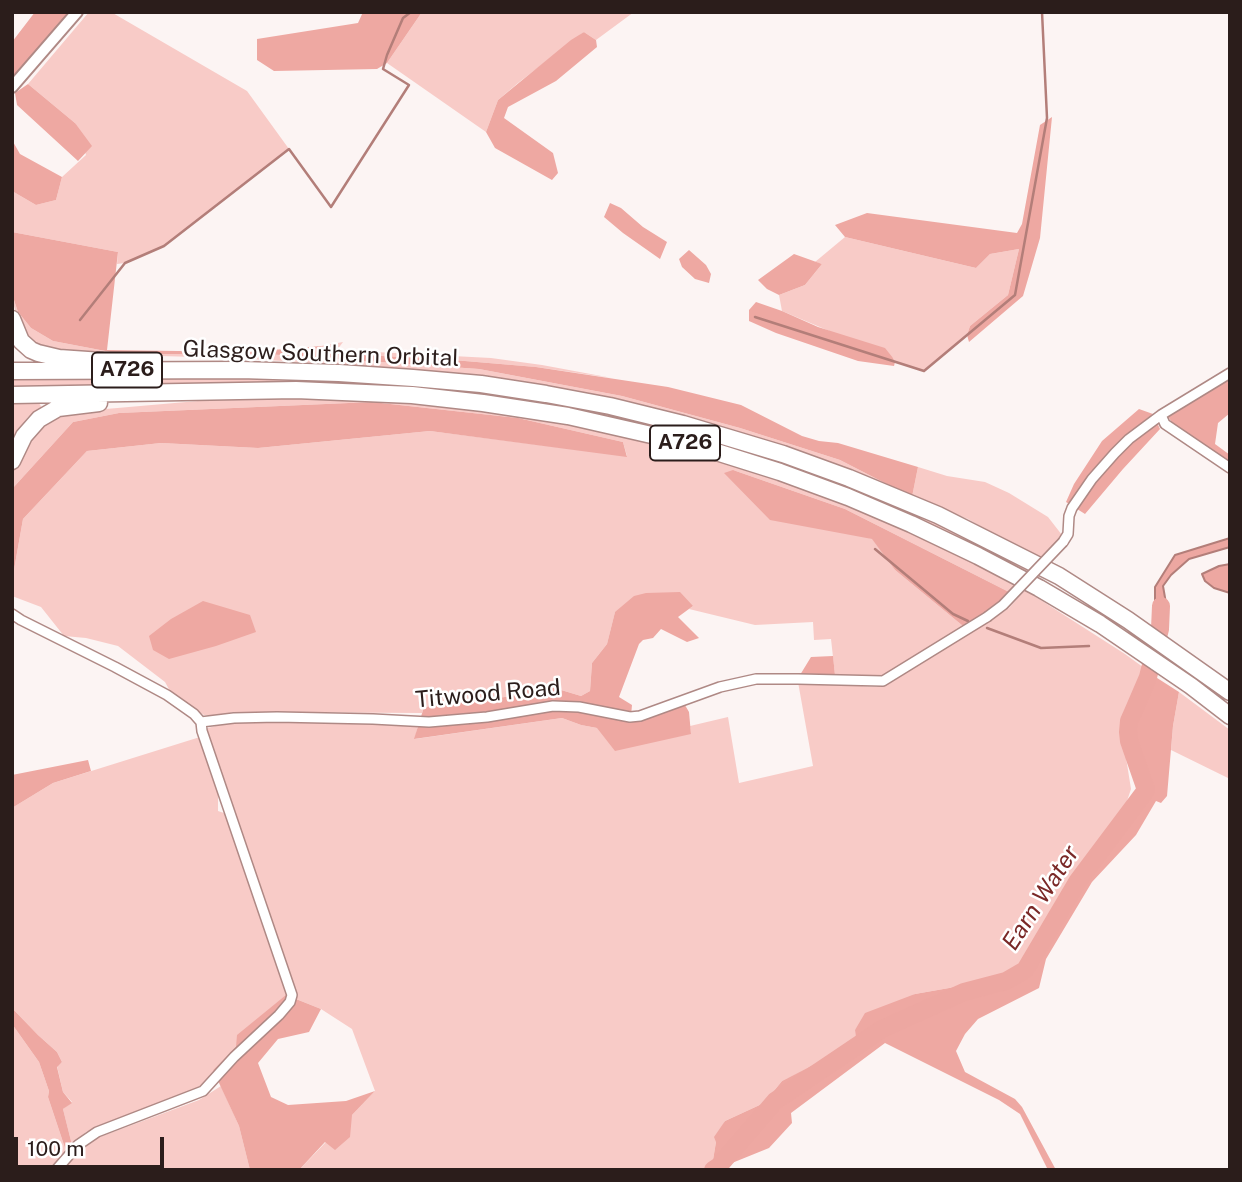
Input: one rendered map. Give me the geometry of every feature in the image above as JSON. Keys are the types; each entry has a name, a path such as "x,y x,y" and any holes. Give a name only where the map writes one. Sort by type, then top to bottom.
{"highway":[{"path":"12,319 21,341 31,350 46,356 241,370"},
{"name":"Glasgow Southern Orbital","path":"12,370 351,373 481,384 579,400 703,430 783,454 938,515 1059,576 1128,620 1230,692"},
{"name":"Glasgow Southern Orbital","path":"12,395 296,390 412,395 568,416 691,444 848,497 911,524 1040,588 1123,640 1230,716"},
{"path":"12,461 31,426 58,408 206,391"}],"street":[{"path":"12,87 77,12"},
{"name":"Titwood Road","path":"201,722 277,717 438,722 553,706 640,716 720,687 756,680 883,681 1003,605 1063,542 1068,534 1072,508 1115,453 1161,415 1230,373"},
{"path":"1161,415 1165,424 1230,468"},
{"path":"12,614 167,695 201,722 292,995 290,1002 279,1015 234,1057 203,1091 97,1132 78,1145 56,1170"}],"shaded area":[{"path":"35,12 69,12 12,80 12,42"},
{"path":"89,12 111,12 247,91 289,149 164,246 125,263 117,264 118,252 12,232 12,191 36,205 56,200 62,177 86,155 75,123 28,84"},
{"path":"363,12 422,12 387,63 377,69 274,71 257,60 257,39 358,23"},
{"path":"422,12 634,12 596,40 584,32 518,83 498,100 486,132 387,63"},
{"path":"584,32 596,40 597,47 556,81 508,107 504,118 553,153 558,173 552,180 495,148 486,132 498,100"},
{"path":"28,84 75,123 92,146 78,161 17,105 15,93"},
{"path":"1052,117 1040,238 1023,296 969,342 967,335 970,326 1008,295 1019,249 990,254 976,268 845,237 835,225 867,213 1017,233 1022,224 1040,125"},
{"path":"12,140 20,154 62,177 56,200 36,205 12,191"},
{"path":"610,203 667,242 660,259 604,217"},
{"path":"12,232 118,252 107,350 248,352 321,346 329,353 536,367 668,387 741,405 802,436 838,443 918,467 912,497 840,460 740,428 622,396 479,369 266,354 121,354 53,341 31,328 18,312 12,294"},
{"path":"845,237 976,268 990,254 1019,249 1008,295 970,326 967,335 924,371 895,362 893,358 782,311 779,295 805,285 822,264 815,262"},
{"path":"689,250 706,265 711,274 709,283 695,279 682,267 679,259"},
{"path":"794,254 822,264 805,285 779,295 758,280"},
{"path":"12,294 18,312 31,328 53,341 121,354 266,354 479,369 622,396 740,428 840,460 910,496 842,469 726,429 513,381 450,373 331,364 65,352 37,346 26,337 20,327"},
{"path":"756,302 818,327 885,348 895,362 894,366 858,361 749,321 749,310"},
{"path":"343,342 337,350 491,358 612,378 536,367 329,353 321,346"},
{"path":"12,378 302,378 449,387 538,399 691,433 830,477 917,514 1031,570 1026,575 894,508 541,405 467,393 380,386 305,383 12,387"},
{"path":"1230,379 1230,413 1218,423 1215,444 1230,455 1230,462 1173,424 1167,415"},
{"path":"232,398 361,399 436,405 516,414 640,439 773,478 843,503 897,526 1015,586 1009,592 845,509 733,470 861,536 873,539 895,570 963,626 882,677 835,675 831,639 814,640 813,622 755,625 689,609 693,606 615,612 607,644 592,663 590,691 581,696 538,683 513,696 424,707 422,713 234,712 204,715 171,693 165,682 118,646 64,636 41,607 12,596 12,581 23,519 87,451 161,443 258,448 430,431 627,456 623,442 518,418 372,402 119,413 73,422 12,489 12,472 31,434 60,413"},
{"path":"372,402 518,418 623,442 627,457 430,431 258,448 161,443 87,451 23,519 12,581 12,489 73,422 119,413"},
{"path":"12,403 39,403 42,408 28,417 12,442"},
{"path":"1139,409 1153,414 1160,429 1085,514 1066,502 1074,484 1102,441"},
{"path":"918,467 947,476 985,482 1048,517 1062,535 1039,561 968,519 912,497"},
{"path":"733,470 845,509 1009,592 994,607 963,626 895,570 872,539 770,520 724,473"},
{"path":"1230,538 1230,547 1189,559 1171,575 1163,586 1167,609 1165,633 1155,626 1155,587 1175,555"},
{"path":"1230,564 1230,593 1214,588 1205,581 1202,574"},
{"path":"1025,590 1147,670 1126,722 1124,745 1131,789 1124,810 1056,901 1019,969 1006,978 915,994 855,1030 856,1041 831,1060 829,1058 782,1081 764,1103 725,1121 716,1142 712,1166 705,1170 299,1170 375,1091 352,1029 321,1009 296,999 207,732 208,728 234,721 418,725 415,739 562,718 597,728 691,734 690,726 728,717 739,783 813,766 798,682 877,687 889,683 1009,608"},
{"path":"680,592 693,606 678,617 699,638 687,642 661,629 653,638 643,640 639,644 619,697 632,705 631,716 682,700 689,712 691,734 615,751 597,728 562,718 414,739 424,707 513,696 538,683 581,696 590,691 592,663 607,644 615,612 634,596"},
{"path":"203,601 250,615 256,632 169,659 153,650 149,636 171,619"},
{"path":"833,656 835,675 800,675 811,657"},
{"path":"1154,676 1179,692 1167,796 1161,803 1156,801 1136,835 1092,882 1046,959 1039,988 978,1019 965,1034 956,1051 965,1072 1015,1099 1022,1107 1056,1170 1048,1170 1020,1114 999,1100 885,1043 791,1113 792,1123 769,1148 732,1163 712,1166 716,1142 714,1137 725,1121 764,1103 782,1081 829,1057 831,1060 856,1041 855,1030 865,1013 915,994 1006,978 1006,983 1024,974 1080,883 1104,852 1121,836 1149,788 1133,734 1134,722"},
{"path":"1179,692 1230,730 1230,779 1171,750"},
{"path":"200,737 218,791 218,811 227,814 290,996 213,1070 215,1075 198,1088 86,1132 72,1145 63,1109 72,1102 63,1092 57,1066 62,1062 57,1052 12,1008 12,808 53,783"},
{"path":"88,760 91,771 53,783 12,808 12,775"},
{"path":"286,995 321,1009 309,1032 278,1039 258,1063 271,1097 288,1105 346,1101 375,1091 352,1115 350,1137 335,1150 325,1142 299,1170 250,1170 239,1126 213,1070 236,1047 237,1035"},
{"path":"12,1008 57,1052 62,1062 57,1067 63,1092 72,1103 63,1109 72,1145 66,1151 39,1062 12,1024"},
{"path":"12,1024 39,1062 66,1151 50,1170 12,1170"},
{"path":"221,1086 239,1126 250,1170 61,1170 89,1141 199,1100"}],"waterway":[{"path":"80,320 125,263 164,246 289,149 331,207 409,85 383,69 403,18 411,12"},
{"path":"755,317 924,371 1015,295 1047,118 1042,12"},
{"path":"875,549 953,614 968,621"},
{"name":"Earn Water","path":"713,1170 775,1101 882,1029 964,992 1006,981 1025,970 1077,882 1146,790 1128,732 1129,721 1148,677 1160,629 1161,606"},
{"path":"987,628 1041,648 1089,646"}]}
